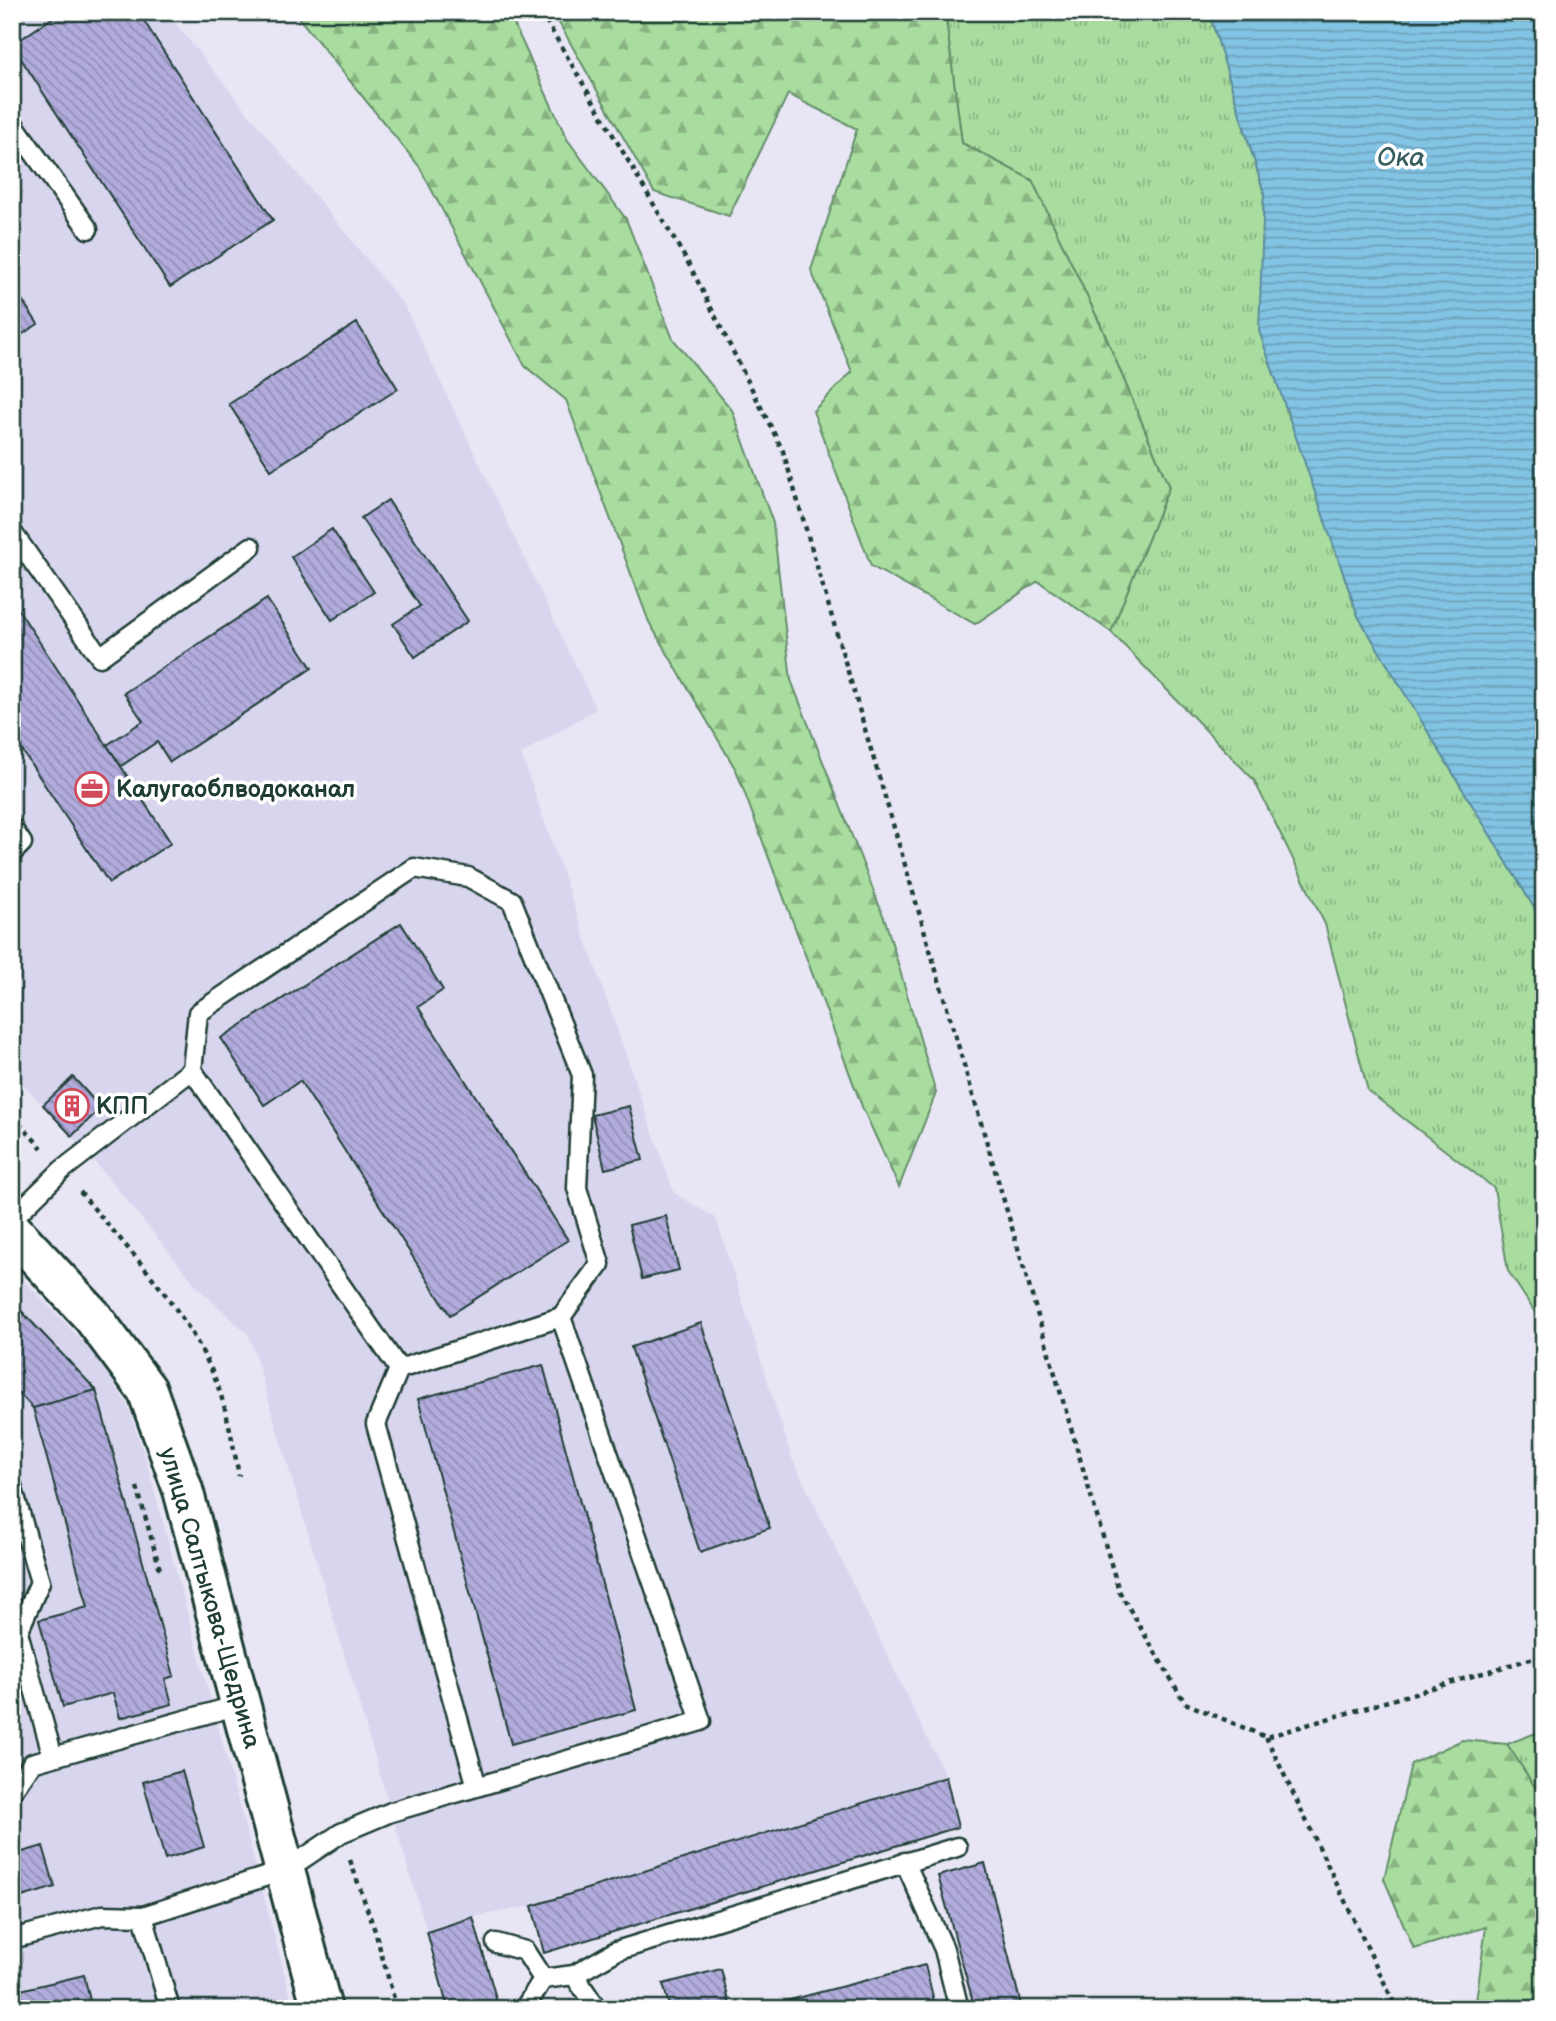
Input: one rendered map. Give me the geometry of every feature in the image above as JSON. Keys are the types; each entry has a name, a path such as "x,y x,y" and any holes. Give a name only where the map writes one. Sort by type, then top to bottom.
{"main road":[{"name":"улица Салтыкова-Щедрина","path":"12,1230 92,1316 147,1390 183,1490 322,2009"}],"lane":[{"path":"12,122 88,229"},
{"path":"12,532 100,657 251,547"},
{"path":"12,828 22,843 12,853"},
{"path":"400,1369 192,1070 198,1013 414,868 468,877 512,901 582,1075 577,1188 600,1264 561,1317 400,1369 376,1424 477,1787"},
{"path":"12,1219 62,1170 192,1070"},
{"path":"12,1939 102,1915 143,1916 286,1870 341,1833 391,1812 701,1721 561,1317"},
{"path":"12,1486 40,1582 18,1632 52,1757"},
{"path":"12,1792 32,1763 242,1704"},
{"path":"542,1979 574,1975 616,1951 957,1847"},
{"path":"905,1862 943,1949 959,2009"},
{"path":"143,1916 170,2009"},
{"path":"496,1943 525,1951 542,1979"},
{"path":"574,1975 597,2009"},
{"path":"524,2009 542,1979"}],"path":[{"path":"541,12 691,268 783,451 1119,1591 1185,1703 1266,1737 1544,1655"},
{"path":"12,1116 62,1170 182,1316 209,1364 232,1434 239,1476"},
{"path":"134,1479 164,1584"},
{"path":"1266,1737 1397,2009"},
{"path":"341,1833 376,1931 397,2009"}],"shaded area":[{"path":"12,12 166,12 404,305 596,709 521,754 674,1193 716,1218 791,1456 946,1777 532,1906 473,1917 427,1932 249,1335 200,1290 86,1151 12,1073"},
{"path":"12,1268 97,1356 128,1406 147,1463 294,2009 12,2009"}],"green space":[{"path":"294,12 505,12 514,24 567,139 626,219 673,339 732,410 773,523 791,680 886,923 936,1093 899,1187 863,1109 736,770 649,622 566,400 525,366 419,166"},
{"path":"553,12 945,12 962,143 1032,180 1103,330 1169,487 1111,632 1038,581 975,624 871,566 813,411 852,372 811,270 857,129 788,94 729,216 654,192"},
{"path":"945,12 1209,12 1264,193 1260,331 1358,615 1544,924 1544,1326 1508,1271 1494,1188 1368,1091 1325,924 1254,780 1111,632 1169,487 1103,330 1032,180 962,143"},
{"path":"1544,1730 1544,1801 1507,1744"},
{"path":"1462,1740 1507,1744 1544,1801 1544,2009 1475,2009 1486,1927 1414,1949 1384,1879 1411,1764"}],"water":[{"name":"Ока","path":"1209,12 1544,12 1544,924 1358,616 1259,331 1264,193"}],"building":[{"path":"61,12 98,12 101,17 109,12 138,12 273,220 170,287 12,45"},
{"path":"12,285 38,324 12,341"},
{"path":"357,323 398,389 271,470 229,404"},
{"path":"388,500 468,621 415,657 393,624 420,606 361,518"},
{"path":"332,529 374,592 332,620 291,557"},
{"path":"267,599 312,668 170,762 157,742 121,766 107,745 143,721 124,693"},
{"name":"Калугаоблводоканал","path":"12,600 171,843 109,883 12,735"},
{"path":"401,923 443,990 418,1007 568,1240 450,1315 300,1081 264,1105 221,1038"},
{"name":"КПП","path":"73,1077 101,1108 72,1136 43,1105"},
{"path":"629,1106 643,1160 605,1169 592,1115"},
{"path":"666,1216 679,1270 642,1279 629,1225"},
{"path":"12,1301 96,1390 33,1408 19,1393 12,1399 12,1339 15,1337"},
{"path":"701,1323 770,1528 700,1552 631,1347"},
{"path":"543,1365 636,1710 511,1744 418,1399"},
{"path":"96,1390 174,1676 165,1679 172,1704 120,1718 113,1693 63,1707 39,1620 88,1607 33,1408"},
{"path":"182,1771 204,1847 165,1859 143,1782"},
{"path":"946,1777 958,1827 544,1953 532,1906"},
{"path":"43,1846 55,1887 12,1900 12,1855"},
{"path":"985,1863 1022,2009 975,2009 938,1876"},
{"path":"473,1917 499,2009 448,2009 427,1932"},
{"path":"925,1965 936,2009 755,2009"},
{"path":"721,1969 731,2009 670,2009 663,1984"},
{"path":"84,1975 92,2009 12,2009 12,1992"}],"place":[{"name":"Калугаоблводоканал","path":"92,789"},
{"name":"КПП","path":"72,1106"}]}
